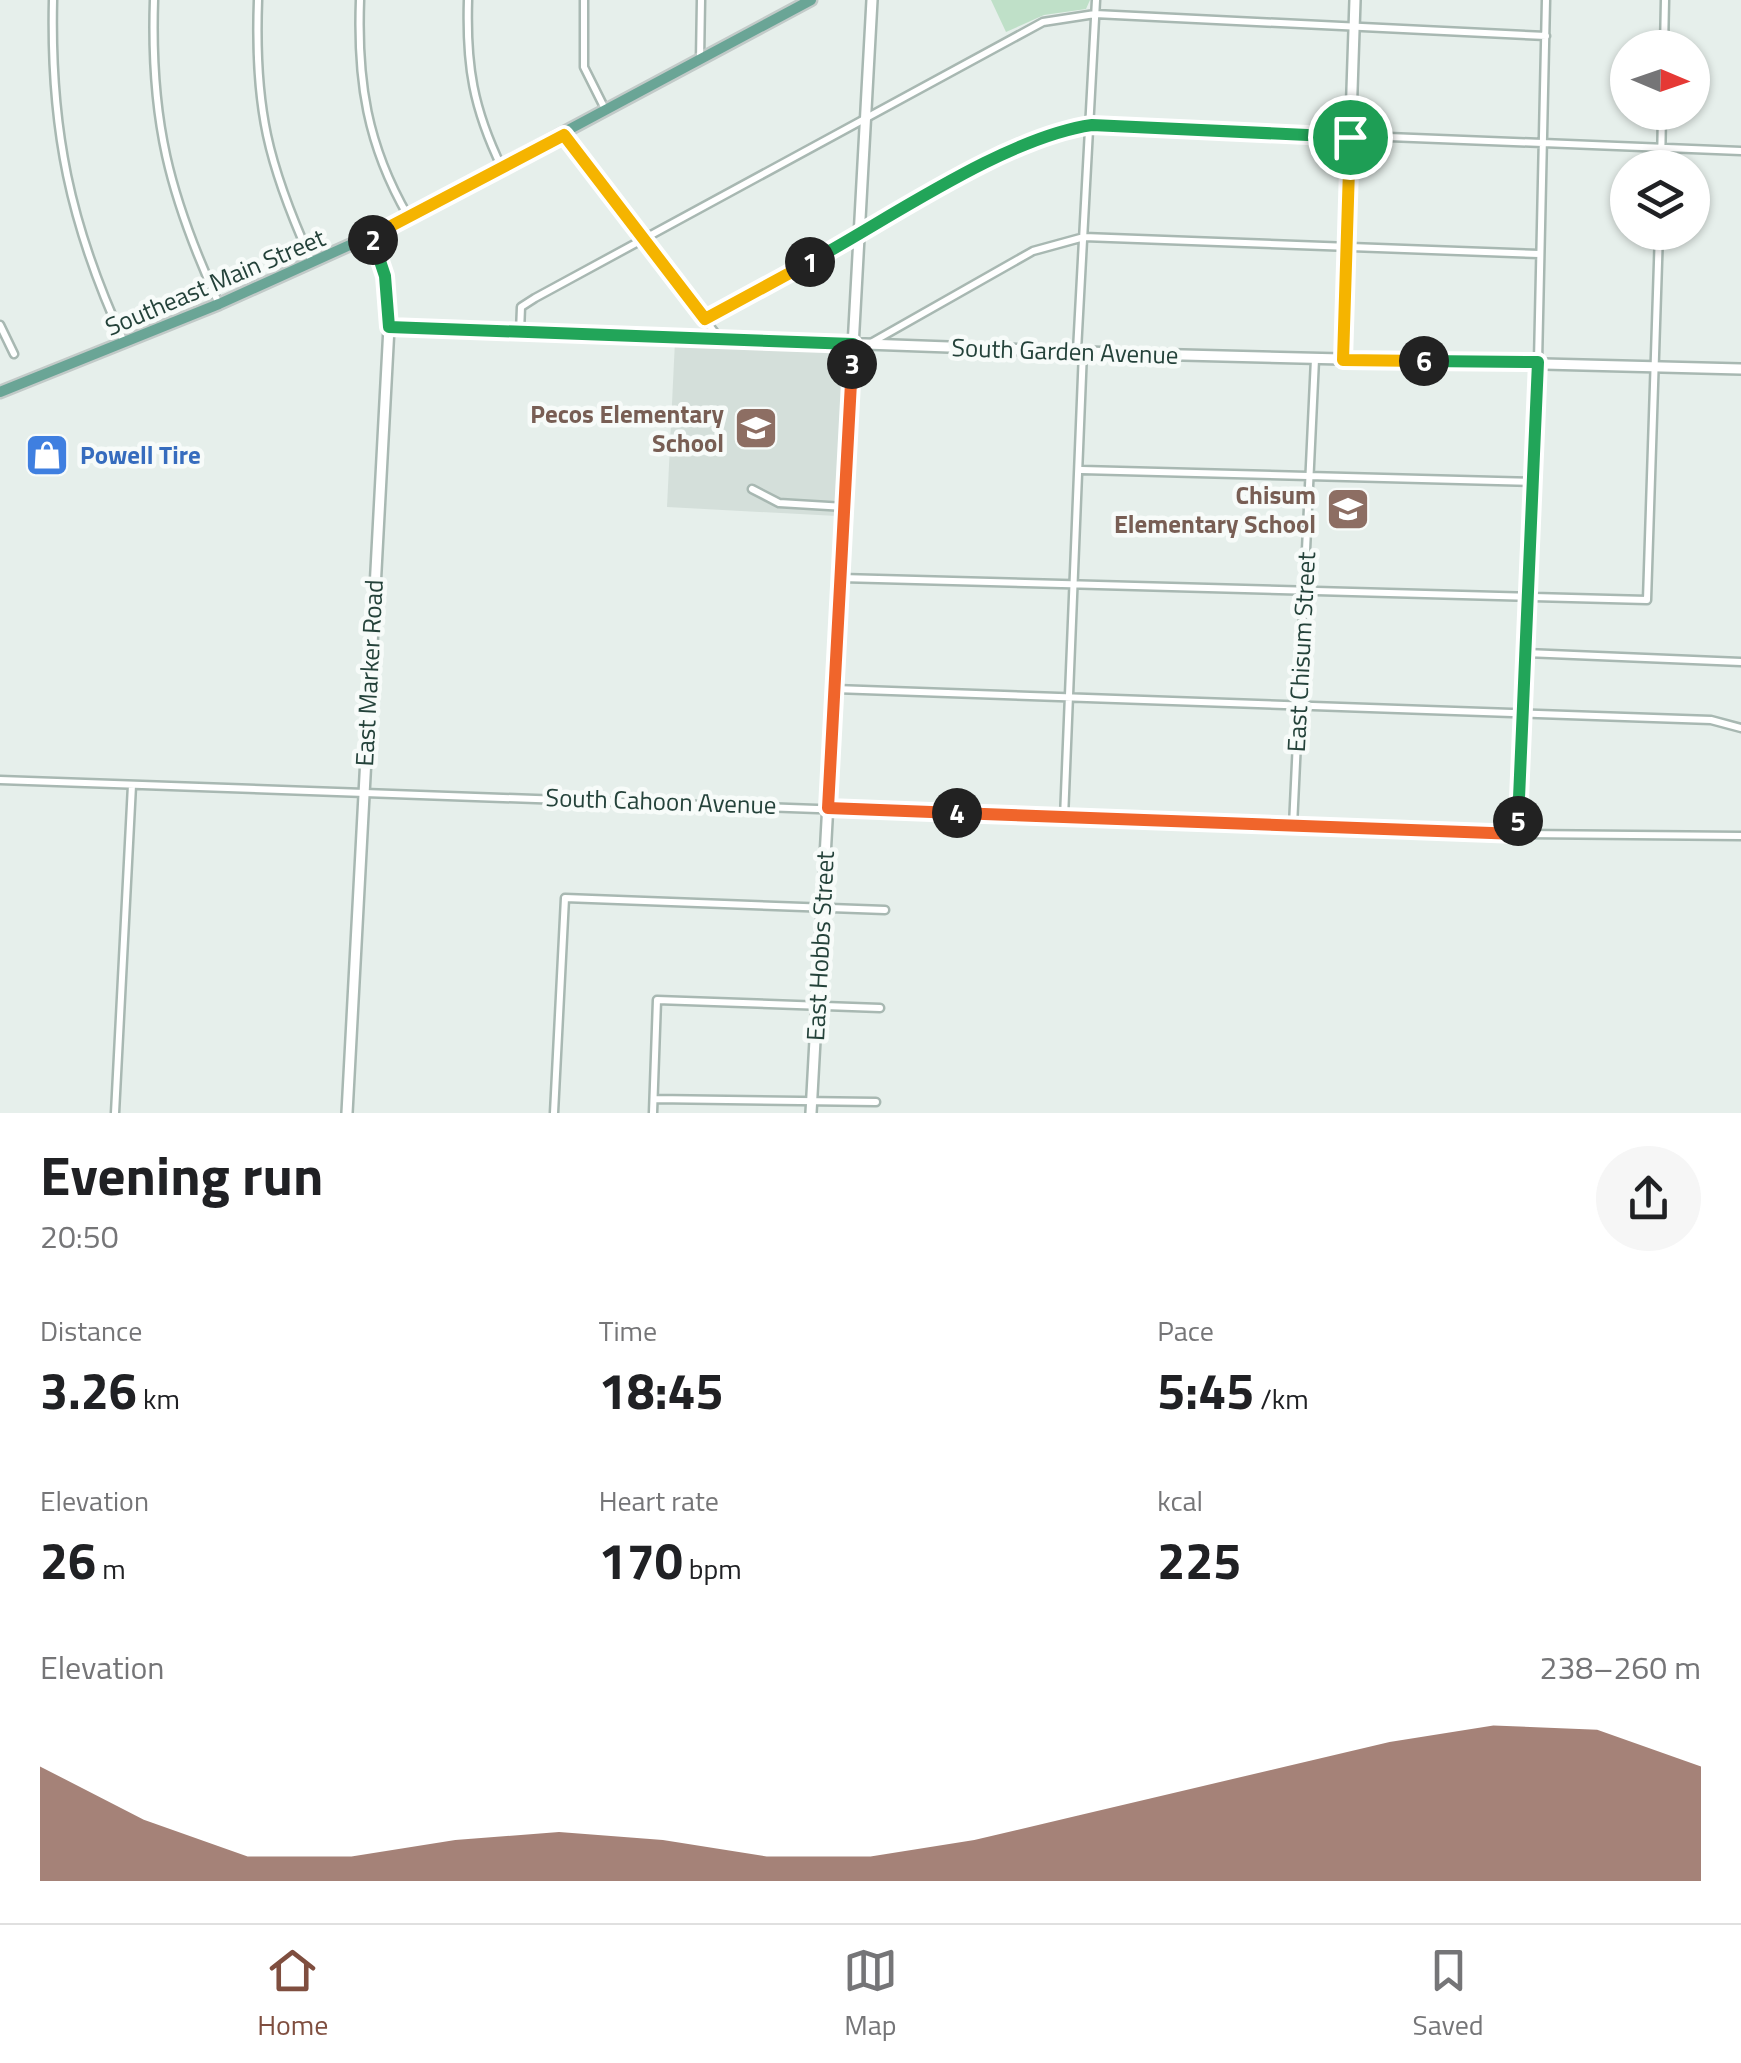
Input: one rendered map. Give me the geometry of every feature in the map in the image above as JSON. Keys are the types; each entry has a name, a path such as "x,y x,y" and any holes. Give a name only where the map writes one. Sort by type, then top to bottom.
{"main road":[{"name":"Southeast Main Street","path":"0,392 124,344 372,236 812,0"}],"street":[{"path":"53,0 52,97 61,162 88,260 124,344"},
{"path":"154,0 154,88 168,174 188,237 219,304"},
{"path":"258,0 256,67 266,142 275,176 312,262"},
{"path":"360,0 363,107 379,162 409,217"},
{"path":"468,0 469,78 478,113 503,169"},
{"path":"584,0 584,67 607,112"},
{"path":"700,61 701,0"},
{"name":"East Hobbs Street","path":"812,1108 872,0"},
{"path":"1064,818 1082,470 1080,352 1096,0"},
{"path":"1343,360 1355,0"},
{"path":"1518,834 1538,362 1546,0"},
{"path":"1665,30 1666,0"},
{"path":"520,332 522,307 1030,28 1095,14 1546,36"},
{"path":"708,318 1039,137 1092,125 1741,151"},
{"path":"1661,149 1662,130"},
{"path":"564,135 708,318 720,339"},
{"name":"East Marker Road","path":"347,1113 389,327 385,276 372,236"},
{"path":"868,345 1033,251 1084,237 1538,254"},
{"path":"841,578 1074,588 1646,600 1659,250"},
{"path":"0,324 14,354"},
{"name":"South Garden Avenue","path":"389,327 1080,352 1741,369"},
{"name":"East Chisum Street","path":"1293,826 1315,359"},
{"path":"1082,470 1532,482"},
{"path":"752,488 779,504 845,507"},
{"path":"1526,653 1741,662"},
{"path":"835,688 1711,720 1741,728"},
{"name":"South Cahoon Avenue","path":"0,780 1518,834 1741,836"},
{"path":"115,1113 132,784"},
{"path":"554,1113 565,898 884,910"},
{"path":"653,1113 656,1000 880,1008"},
{"path":"654,1099 812,1108 876,1102"}],"shaded area":[{"name":"Pecos Elementary School","path":"675,341 846,349 837,516 667,507"}],"green space":[{"path":"991,0 1090,0 1086,9 1044,15 1006,32"}],"place":[{"name":"Pecos Elementary School","path":"756,428"},
{"name":"Powell Tire","path":"47,455"},
{"name":"Chisum Elementary School","path":"1348,509"}],"route":[{"path":"1092,125 1350,137 1343,360 1538,362 1518,834 828,808 853,344 389,327 385,276 372,236 564,135 705,319 1012,151 1065,129 1092,125"}]}
